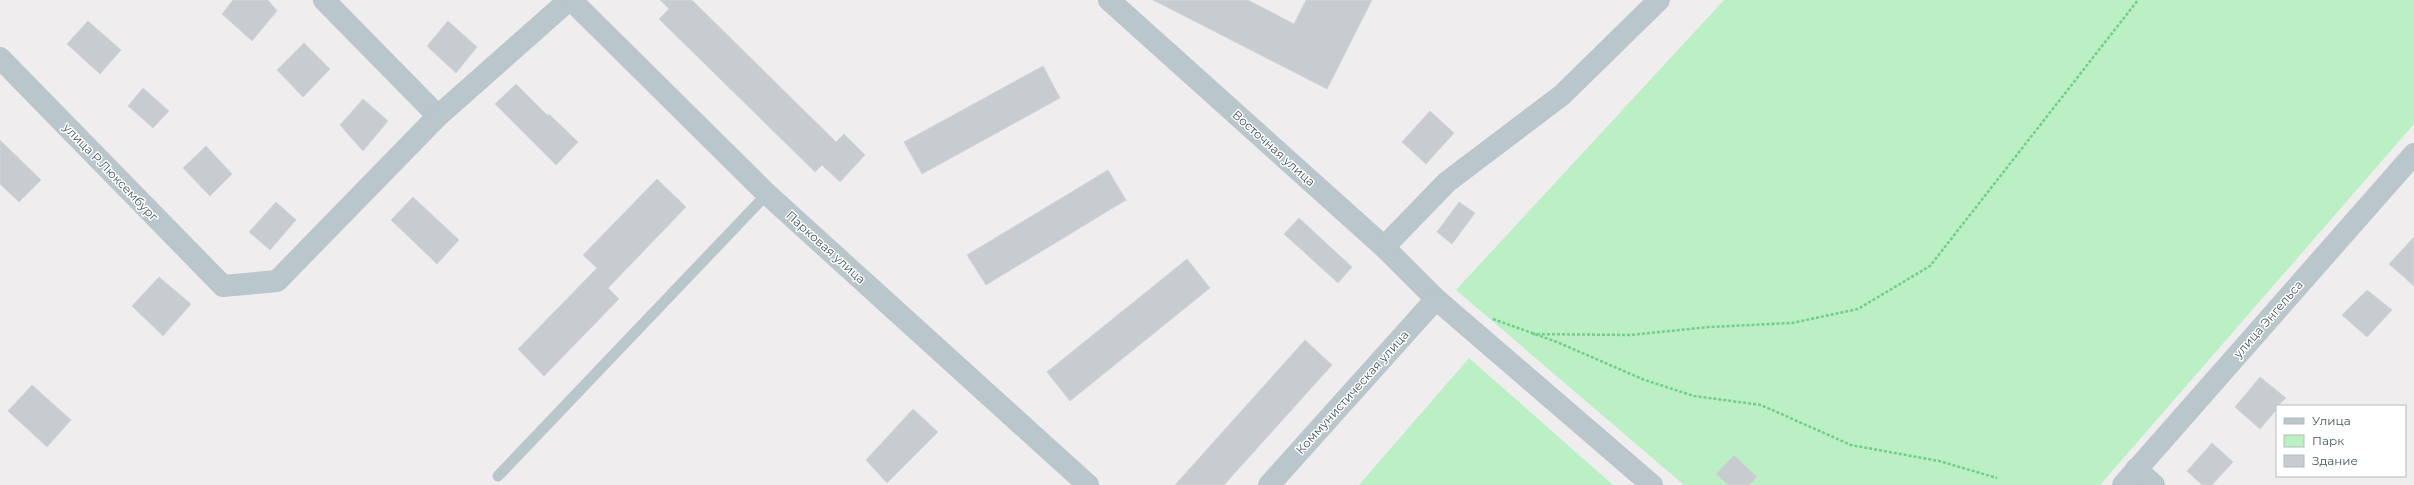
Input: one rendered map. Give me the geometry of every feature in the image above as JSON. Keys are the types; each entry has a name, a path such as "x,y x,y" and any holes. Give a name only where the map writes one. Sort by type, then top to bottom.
{"street":[{"path":"324,0 438,116 570,0"},
{"name":"Парковая улица","path":"570,0 767,194 1088,485"},
{"name":"Восточная улица","path":"1109,0 1384,247 1436,299 1652,485"},
{"path":"1384,247 1448,182 1562,95 1659,0"},
{"name":"улица Р.Люксембург","path":"0,58 223,286 277,281 438,116"},
{"name":"улица Энгельса","path":"2130,477 2414,154"},
{"name":"Коммунистическая улица","path":"1269,485 1436,299"},
{"path":"2130,477 2154,485"}],"lane":[{"path":"498,476 767,194"}],"path":[{"path":"1532,334 1630,334 1709,327 1792,323 1858,309 1930,266 2138,0"},
{"path":"1488,318 1532,334 1642,379 1694,396 1761,405 1851,445 1939,461 1997,478"}],"green space":[{"path":"1724,0 2414,0 2414,124 2100,485 1684,485 1456,290"},
{"path":"1469,358 1613,485 1359,485"}],"building":[{"path":"233,0 268,0 277,11 252,41 222,14"},
{"path":"660,0 692,0 836,142 844,134 865,155 840,182 822,165 815,172 659,19 669,9"},
{"path":"1153,0 1248,0 1294,24 1306,0 1372,0 1327,89"},
{"path":"88,21 121,50 100,74 67,44"},
{"path":"448,21 477,47 456,73 427,46"},
{"path":"304,43 330,69 303,97 277,70"},
{"path":"1043,66 1060,98 922,174 904,142"},
{"path":"516,84 548,116 549,114 578,142 556,165 495,104"},
{"path":"143,88 169,111 153,128 128,106"},
{"path":"363,99 388,121 363,151 340,125"},
{"path":"1430,111 1454,133 1426,164 1402,142"},
{"path":"0,140 41,180 19,202 0,184"},
{"path":"206,146 232,174 210,196 183,168"},
{"path":"1108,170 1126,200 986,285 967,255"},
{"path":"657,179 686,207 608,288 619,299 544,376 518,349 597,268 583,255"},
{"path":"413,197 459,240 437,264 391,220"},
{"path":"276,202 296,220 270,250 249,232"},
{"path":"1459,202 1475,213 1452,244 1437,232"},
{"path":"1299,218 1352,267 1338,283 1284,234"},
{"path":"2414,237 2414,286 2389,264"},
{"path":"1187,259 1210,288 1070,401 1047,372"},
{"path":"159,277 191,304 163,336 132,306"},
{"path":"2367,290 2392,310 2367,337 2342,315"},
{"path":"1305,340 1332,365 1224,485 1175,485"},
{"path":"2260,377 2286,398 2278,405 2276,405 2276,410 2260,429 2235,407"},
{"path":"32,385 71,420 47,447 8,411"},
{"path":"913,409 938,432 887,483 866,460"},
{"path":"2212,443 2233,462 2212,485 2202,485 2187,471"},
{"path":"1734,455 1757,477 1749,485 1728,485 1716,474"}]}
